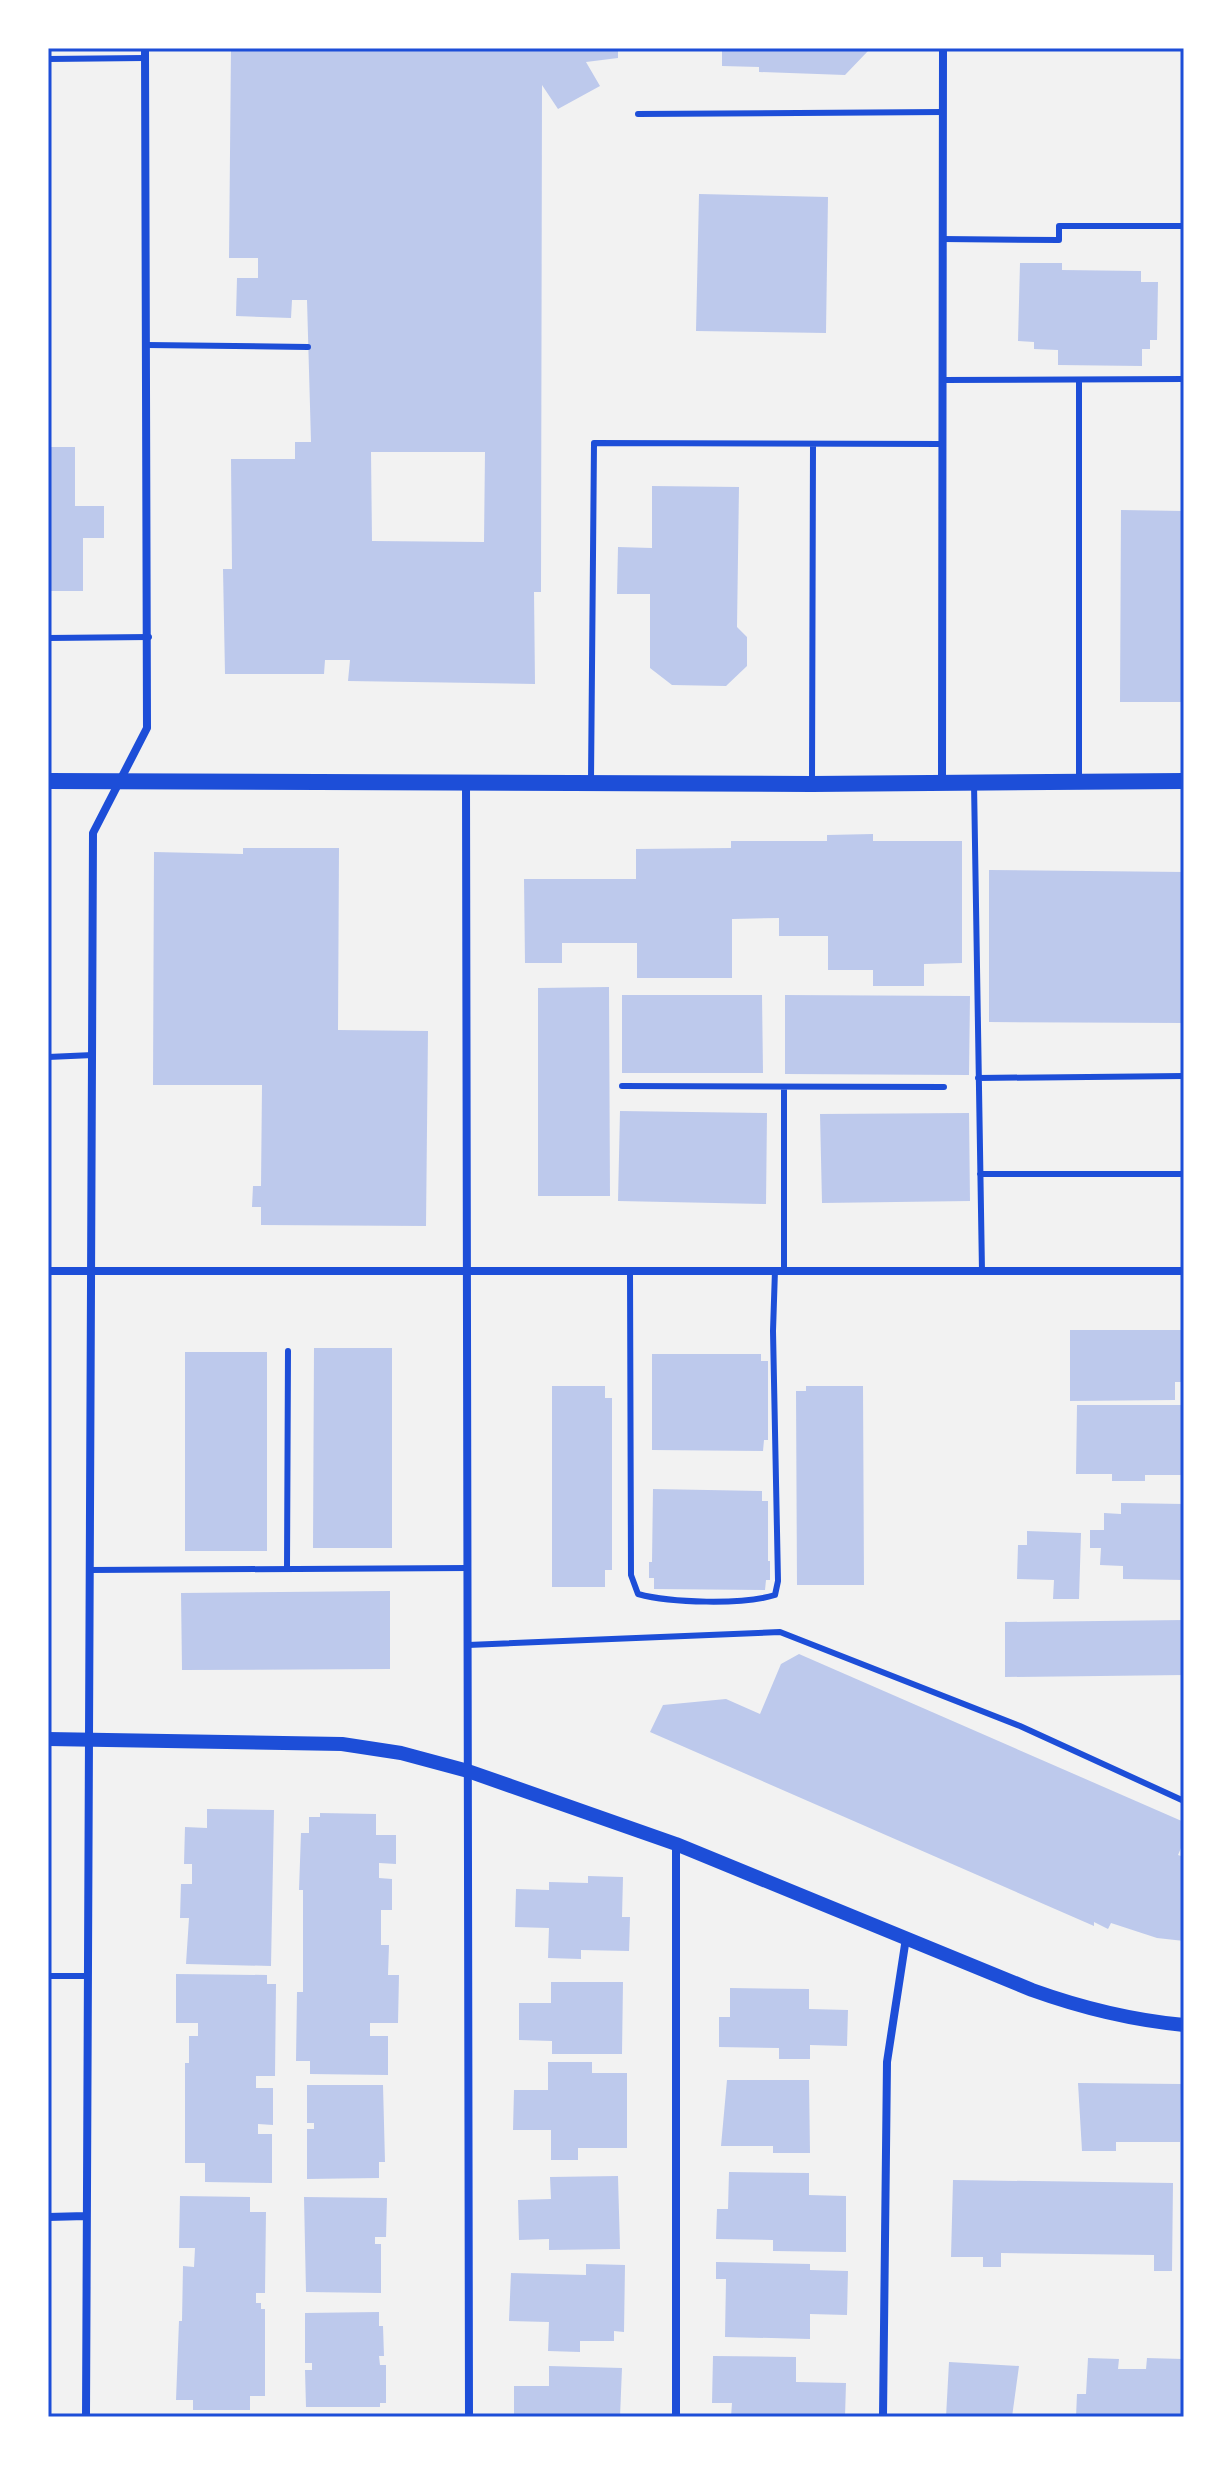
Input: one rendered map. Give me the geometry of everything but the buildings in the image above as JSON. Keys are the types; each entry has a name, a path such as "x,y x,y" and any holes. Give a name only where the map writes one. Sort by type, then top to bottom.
{"main road":[{"path":"48,781 942,784 1184,781"}],"street":[{"path":"942,784 943,48"},
{"path":"86,2417 93,833 147,728 149,637 144,53"},
{"path":"466,784 469,2417"},
{"path":"48,1271 1184,1271"},
{"path":"48,1739 342,1744 401,1753 468,1771 676,1844 1032,1990 1089,2010 1184,2025"},
{"path":"676,1844 676,2417"},
{"path":"883,2417 887,2062 906,1938"},
{"path":"48,2217 86,2216"}],"lane":[{"path":"48,59 144,53"},
{"path":"638,114 943,112"},
{"path":"942,239 1059,240 1059,226 1184,226"},
{"path":"147,345 308,347"},
{"path":"943,380 1184,379"},
{"path":"1079,380 1079,781"},
{"path":"591,784 594,443 942,444"},
{"path":"812,784 813,445"},
{"path":"48,638 149,637"},
{"path":"974,783 982,1271"},
{"path":"48,1057 93,1055"},
{"path":"978,1078 1184,1076"},
{"path":"622,1086 944,1087"},
{"path":"630,1270 631,1575 638,1594 658,1600 758,1600 775,1595 778,1581 773,1331 779,1270 784,1087"},
{"path":"980,1174 1184,1174"},
{"path":"287,1569 288,1351"},
{"path":"89,1570 468,1568"},
{"path":"468,1645 780,1632 1020,1726 1184,1801"},
{"path":"48,1976 88,1976"}]}
